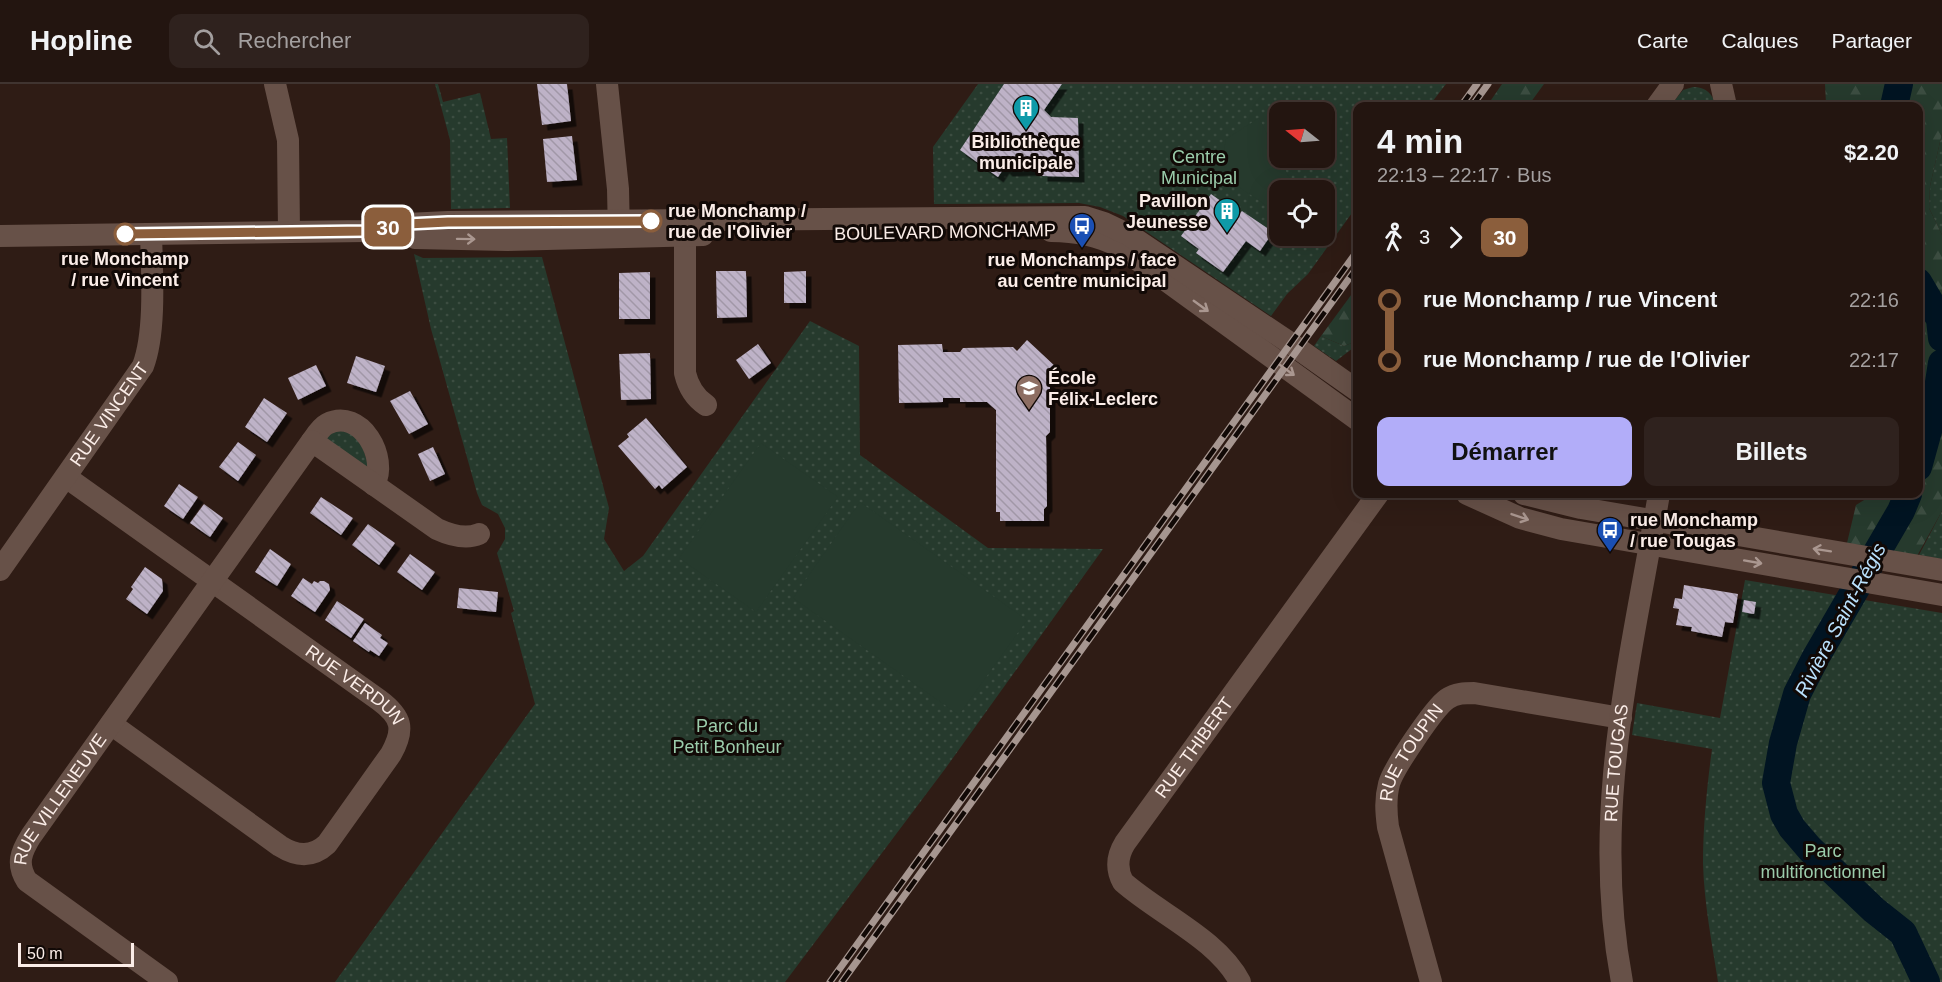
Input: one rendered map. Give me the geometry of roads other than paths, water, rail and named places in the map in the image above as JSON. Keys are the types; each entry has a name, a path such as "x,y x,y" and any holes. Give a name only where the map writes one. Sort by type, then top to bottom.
{"street":[{"path":"275,84 288,140 289,232"},
{"path":"607,84 618,189 619,230"},
{"path":"1660,102 1673,84"},
{"path":"1721,84 1725,102"},
{"name":"BOULEVARD MONCHAMP","path":"0,236 366,231 407,237 507,240 619,230 1062,216 1096,220 1114,227 1143,244 1353,388"},
{"path":"685,228 685,373 694,395 706,405"},
{"name":"BOULEVARD MONCHAMP","path":"685,228 1063,231 1087,234 1119,247 1353,416"},
{"name":"RUE VINCENT","path":"0,570 136,378 147,355 150,333 151,234"},
{"name":"RUE VILLENEUVE","path":"167,982 27,881 20,866 20,856 321,428 327,424 345,420 356,423 364,430 374,450 379,474 374,484"},
{"path":"312,441 446,533 465,537 479,534"},
{"name":"RUE VERDUN","path":"66,477 390,709 399,722 400,730 396,745 386,762 327,844 317,852 305,855 280,846 111,724"},
{"name":"RUE THIBERT","path":"1240,982 1228,962 1214,949 1124,882 1119,874 1119,857 1125,843 1375,498"},
{"path":"1476,498 1541,524 1942,595"},
{"path":"1540,498 1581,508 1942,570"},
{"name":"RUE TOUGAS","path":"1622,982 1612,910 1609,845 1612,784 1620,718 1658,498"},
{"name":"RUE TOUPIN","path":"1431,982 1388,826 1386,804 1393,772 1432,716 1447,699 1455,695 1474,693 1620,718"}],"waterway":[{"name":"Rivière Saint-Régis","path":"1895,102 1899,84"},
{"name":"Rivière Saint-Régis","path":"1923,290 1940,319 1942,338"},
{"name":"Rivière Saint-Régis","path":"1923,449 1936,402 1942,363"},
{"name":"Rivière Saint-Régis","path":"1906,498 1797,694 1783,743 1776,783 1784,814 1792,828 1810,849 1874,910 1903,933 1926,982"}],"railway":[{"path":"1464,102 1477,84"},
{"path":"1475,102 1488,84"},
{"path":"830,982 1353,257"},
{"path":"842,982 1353,273"}],"place":[{"name":"Bibliothèque municipale","path":"1026,131"},
{"name":"rue Monchamp / rue de l'Olivier","path":"651,221"},
{"name":"rue Monchamp / rue Vincent","path":"125,234"},
{"name":"Pavillon Jeunesse","path":"1227,234"},
{"name":"rue Monchamps / face au centre municipal","path":"1082,249"},
{"name":"École Félix-Leclerc","path":"1029,411"},
{"name":"rue Monchamp / rue Tougas","path":"1610,553"}],"park label":[{"name":"Centre Municipal","path":"1199,167"},
{"name":"Parc du Petit Bonheur","path":"727,736"},
{"name":"Parc multifonctionnel","path":"1823,861"}]}
